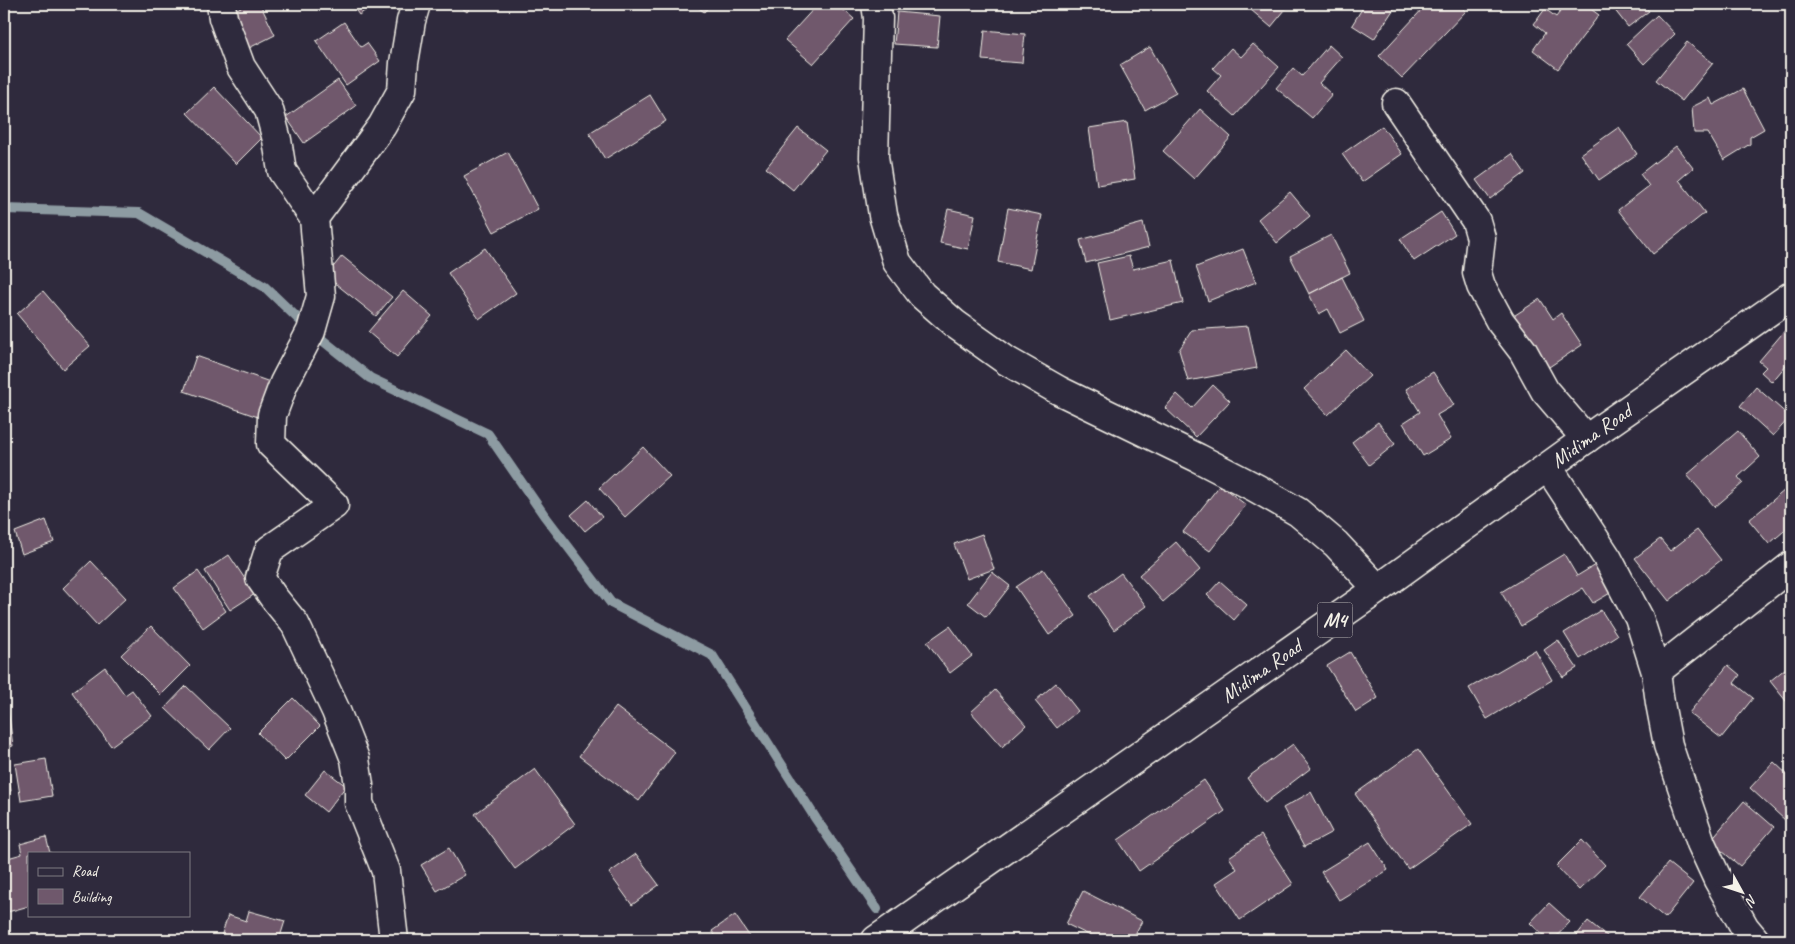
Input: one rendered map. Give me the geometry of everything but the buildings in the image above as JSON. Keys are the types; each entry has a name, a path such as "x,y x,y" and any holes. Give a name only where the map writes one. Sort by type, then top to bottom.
{"street":[{"path":"221,4 223,18 241,67 269,110 278,140 282,171 314,218 321,296 311,331 284,383 272,415 271,444 334,505 269,550 260,578 296,624 355,759 359,785 359,802 386,871 394,940"},
{"path":"314,218 382,126 402,90 404,63 411,21 416,4"},
{"path":"876,4 878,18 874,157 883,215 897,262 922,295 955,324 1007,361 1058,390 1198,458 1298,512 1336,544 1378,589"},
{"path":"1396,103 1476,221 1481,238 1477,273 1480,286 1500,321 1523,351 1545,391 1586,439"},
{"name":"Midima Road","path":"876,940 1378,589 1586,439 1791,296"},
{"path":"1548,467 1608,559 1639,618 1656,672 1668,745 1701,842 1718,880 1744,928 1755,940"},
{"path":"1656,672 1791,566"}],"waterway":[{"path":"4,209 139,213 265,287 311,331 370,378 488,434 544,515 611,603 712,655 816,819 877,909"}]}
